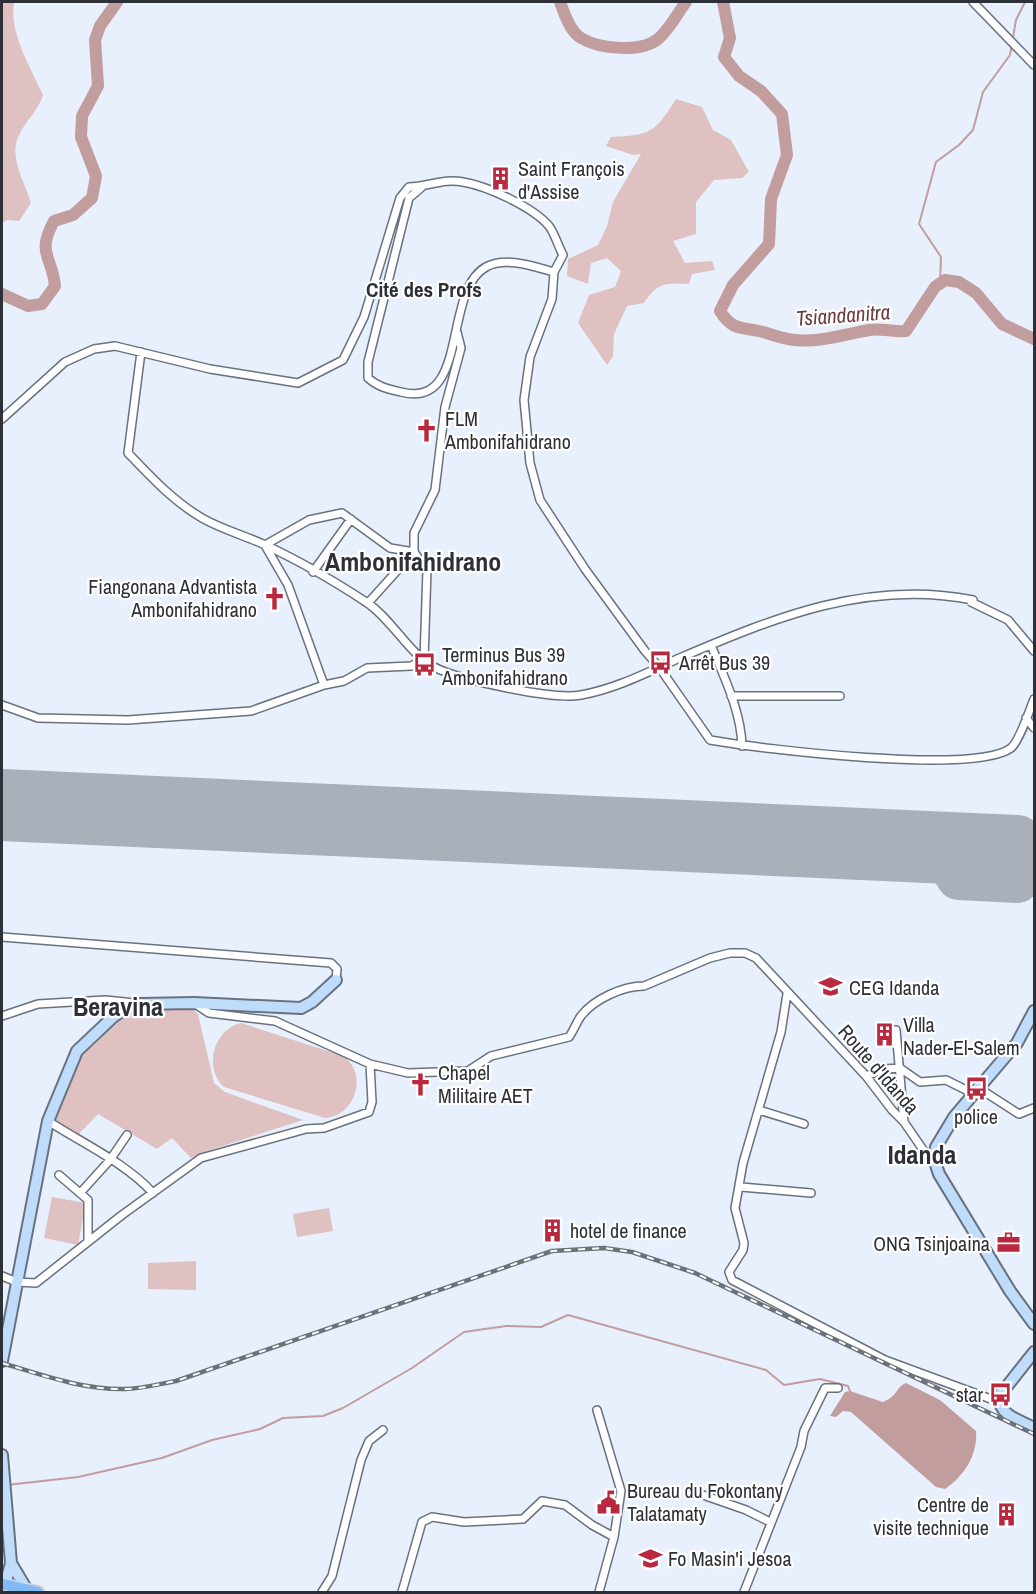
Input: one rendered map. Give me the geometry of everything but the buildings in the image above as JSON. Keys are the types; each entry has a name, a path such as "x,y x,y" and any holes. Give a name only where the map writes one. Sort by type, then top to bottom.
{"main road":[{"path":"3,1585 32,1591"}],"street":[{"path":"973,2 1035,65"},
{"path":"554,272 518,263 487,266 471,281 442,380 428,393 414,396 376,386 368,378 368,362 409,198 422,187 435,182 463,182 515,201 549,226 563,255 554,272 552,299 530,357 524,400 530,463 540,500 585,569 659,667 702,731 711,740 789,752 948,760 1000,754 1013,747 1035,699"},
{"path":"2,419 65,362 94,348 115,346 210,369 298,383 343,360 364,317 400,198 409,187 422,187"},
{"path":"424,660 427,570 414,552 414,533 435,489 445,407 461,348 456,330"},
{"path":"141,352 128,453 169,495 203,518 265,545 368,603 424,660 463,678 552,694 579,696 607,688 804,610 855,597 938,593 973,600 971,602 1008,620 1035,651"},
{"path":"265,545 309,520 342,513 390,548 414,552"},
{"path":"314,572 351,519"},
{"path":"265,545 288,585 324,685"},
{"path":"368,603 414,552"},
{"path":"711,645 731,696 742,733 742,746"},
{"path":"2,705 38,718 128,720 250,711 324,685 345,681 367,668 411,666 424,660"},
{"path":"731,696 840,696"},
{"path":"1026,718 1035,728"},
{"path":"2,937 331,963 337,969 336,980 312,1002 301,1008 194,1003 140,1004 105,1000 38,1004 2,1016"},
{"name":"Route d'Idanda","path":"370,1064 408,1073 468,1071 491,1056 569,1037 581,1016 602,998 633,986 644,986 710,957 745,953 756,958 787,994 866,1076 904,1122 926,1154 934,1159"},
{"path":"787,994 781,1032 743,1163 741,1187 735,1208 744,1243 743,1250 729,1272 732,1280 885,1360 999,1402"},
{"path":"105,1000 111,1006 113,1017"},
{"path":"2,1276 17,1282 36,1284 88,1240 201,1158 306,1129 324,1128 369,1112 372,1102 370,1064 275,1021 209,1013 194,1003"},
{"path":"2,1360 48,1121 77,1051 113,1017 126,1008 140,1004"},
{"path":"1035,1011 1017,1043 975,1090 942,1137 934,1159 939,1174 1010,1291 1035,1324"},
{"path":"896,1030 904,1122"},
{"path":"866,1076 884,1069 900,1068 920,1082 946,1080 975,1090 1019,1114 1035,1108"},
{"path":"759,1110 804,1124"},
{"path":"48,1121 110,1160 153,1193"},
{"path":"81,1192 110,1160 127,1135"},
{"path":"59,1175 73,1190 81,1192 88,1200 88,1240"},
{"path":"741,1187 812,1193"},
{"path":"1035,1353 1000,1395 999,1402 1002,1410 1035,1428"},
{"path":"744,1593 801,1447 804,1431 825,1389 838,1388"},
{"path":"597,1410 621,1491 614,1537 599,1593"},
{"path":"322,1593 332,1576 366,1446 383,1430"},
{"path":"2,1455 11,1563 3,1585"},
{"path":"703,1495 746,1510 770,1522"},
{"path":"402,1593 422,1522 432,1517 464,1522 523,1519 542,1501 566,1505 592,1525 614,1537"},
{"path":"11,1563 32,1591"}],"shaded area":[{"path":"2,2 14,2 13,14 18,37 43,95 19,135 15,152 31,203 19,221 7,220 2,223"},
{"path":"676,99 702,107 713,130 731,140 749,172 742,178 714,180 696,202 696,234 673,241 685,263 712,261 715,270 692,274 689,284 663,285 654,291 644,303 627,306 614,334 613,356 607,365 578,323 589,295 615,287 621,271 607,258 591,263 588,284 567,276 568,259 598,245 607,226 613,202 641,154 633,155 606,146 611,137 635,135 650,130 662,119"},
{"path":"148,1005 188,1005 198,1014 214,1083 225,1092 303,1120 191,1158 172,1138 157,1149 98,1114 78,1135 55,1121 67,1083 85,1050 97,1035 128,1013"},
{"path":"241,1023 343,1056 351,1064 357,1083 351,1102 335,1116 325,1118 224,1087 214,1070 214,1050 224,1033"},
{"path":"52,1197 86,1203 78,1245 44,1238"},
{"path":"329,1208 333,1231 297,1237 293,1214"},
{"path":"196,1261 196,1290 148,1289 148,1263"},
{"path":"906,1383 940,1400 976,1431 975,1448 968,1464 958,1478 945,1489 936,1487 851,1412 843,1411 836,1417 830,1416 845,1392 850,1391 883,1402 892,1397"}],"waterway":[{"name":"Tsiandanitra","path":"2,294 28,306 42,304 55,286 46,248 46,241 54,221 73,215 92,198 96,176 81,137 82,116 98,86 95,40 100,26 117,2"},
{"name":"Tsiandanitra","path":"560,2 568,22 577,35 598,45 620,48 641,46 658,39 686,2"},
{"name":"Tsiandanitra","path":"723,2 730,38 724,57 739,76 761,91 782,114 787,155 771,199 769,244 733,285 720,311 728,322 737,327 804,341 873,330 906,331 935,287 945,280 959,282 976,293 1002,324 1034,339"},
{"path":"940,284 941,257 919,224 936,162 959,145 973,130 983,92 1010,55 1016,20 1025,2"},
{"path":"7,1485 78,1477 162,1458 212,1440 260,1429 283,1418 323,1416 343,1408 412,1368 464,1332 506,1326 541,1327 568,1315 766,1370 784,1385 820,1379 848,1386 850,1391"}],"runway":[{"path":"2,792 1018,838 1017,880 959,877 949,861 2,818"}],"railway":[{"path":"2,1363 63,1381 94,1387 125,1389 150,1386 176,1381 552,1251 604,1248 632,1252 695,1273 1034,1434"}],"place":[{"name":"Saint François d'Assise","path":"500,179"},
{"name":"FLM Ambonifahidrano","path":"427,430"},
{"name":"Fiangonana Advantista Ambonifahidrano","path":"275,598"},
{"name":"Arrêt Bus 39","path":"661,662"},
{"name":"Terminus Bus 39 Ambonifahidrano","path":"424,665"},
{"name":"CEG Idanda","path":"831,987"},
{"name":"Villa Nader-El-Salem","path":"885,1035"},
{"name":"Chapel Militaire AET","path":"420,1084"},
{"name":"police","path":"976,1088"},
{"name":"hotel de finance","path":"552,1230"},
{"name":"ONG Tsinjoaina","path":"1008,1243"},
{"name":"star","path":"1001,1394"},
{"name":"Bureau du Fokontany Talatamaty","path":"609,1502"},
{"name":"Centre de visite technique","path":"1007,1515"},
{"name":"Fo Masin'i Jesoa","path":"650,1558"}],"district":[{"name":"Cité des Profs","path":"424,289"},
{"name":"Ambonifahidrano","path":"413,561"},
{"name":"Beravina","path":"118,1006"},
{"name":"Idanda","path":"922,1154"}]}
